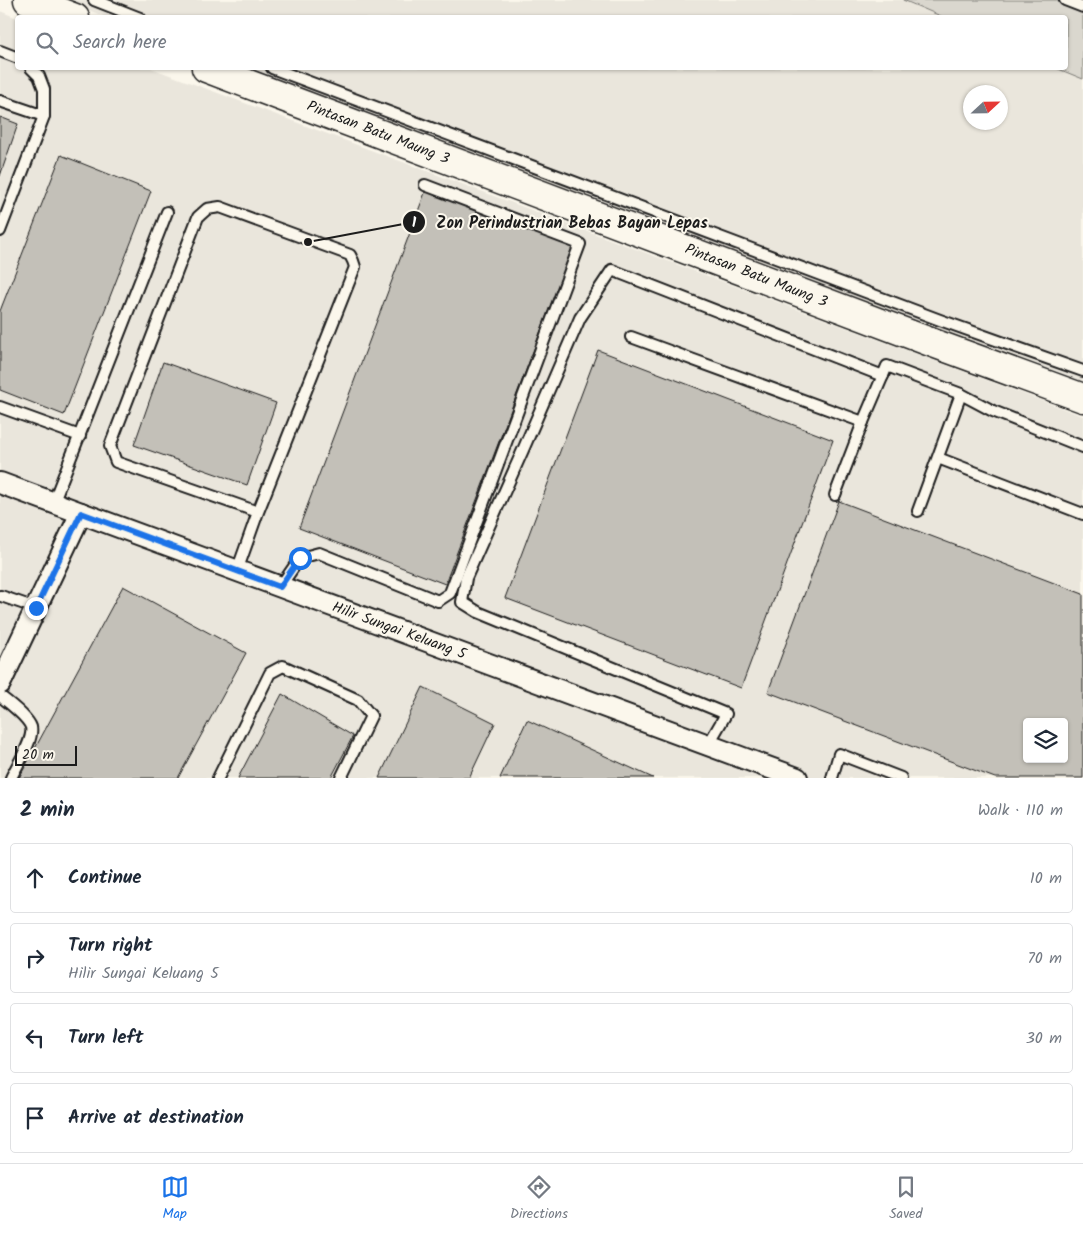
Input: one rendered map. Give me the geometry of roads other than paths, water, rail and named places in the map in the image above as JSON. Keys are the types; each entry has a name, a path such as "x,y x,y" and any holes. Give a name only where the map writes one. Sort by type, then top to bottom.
{"street":[{"path":"28,0 66,15"},
{"name":"Pintasan Batu Maung 3","path":"211,70 932,343 1083,398"},
{"name":"Hilir Sungai Keluang 5","path":"0,483 797,778"},
{"path":"0,684 81,513"}],"lane":[{"path":"94,0 132,15"},
{"path":"1065,0 1083,7"},
{"path":"0,51 15,57"},
{"path":"0,231 44,116 44,89 39,76 33,70"},
{"path":"277,70 940,320 1083,371"},
{"path":"0,101 44,116"},
{"path":"280,587 300,558 319,553 438,601 450,593 580,244 425,185"},
{"path":"237,571 258,512 354,268 350,255 220,207 207,209 198,217 110,446 116,462 258,512"},
{"path":"53,503 167,212"},
{"path":"708,745 726,714 478,612 462,602 466,578 580,318 612,270 883,376"},
{"path":"631,337 863,422"},
{"path":"834,495 887,366 961,394 993,411 1083,447"},
{"path":"918,512 961,394"},
{"path":"0,407 80,436"},
{"path":"938,458 1083,514"},
{"path":"0,596 36,608"},
{"path":"218,778 270,673 283,666 358,700 371,716 341,778"},
{"path":"0,696 19,711 30,725 31,737 11,778"},
{"path":"832,778 839,754 901,778"}],"place":[{"name":"Zon Perindustrian Bebas Bayan Lepas","path":"308,242"}]}
